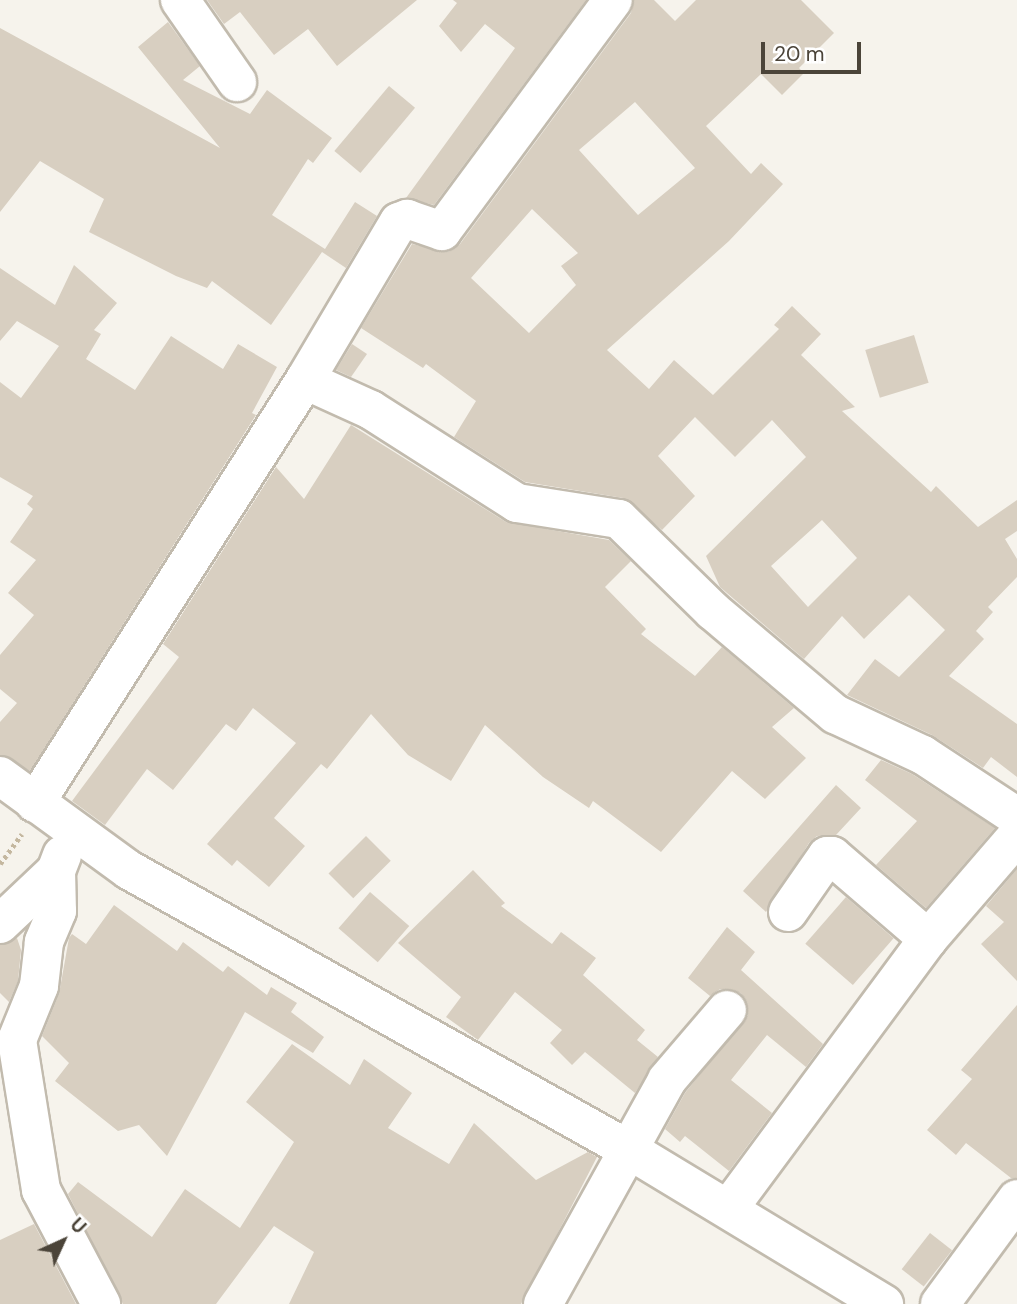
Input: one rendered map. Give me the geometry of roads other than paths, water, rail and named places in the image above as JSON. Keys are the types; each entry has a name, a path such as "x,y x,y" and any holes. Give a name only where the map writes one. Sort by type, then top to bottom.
{"street":[{"path":"180,0 237,82"},
{"path":"35,803 305,380 399,222 407,219 442,231 613,0"},
{"path":"305,380 372,410 517,503 619,519 713,611 835,714 923,755 1017,817"},
{"path":"0,776 129,870 631,1151 884,1304"},
{"path":"72,830 56,871 57,911 44,942 39,986 17,1041 41,1190 101,1304"},
{"path":"729,1208 928,939 1017,836"},
{"path":"788,912 827,856 832,856 928,939"},
{"path":"0,924 56,871"},
{"path":"542,1304 631,1151 639,1126 667,1080 727,1010"},
{"path":"940,1304 1017,1199"}]}
